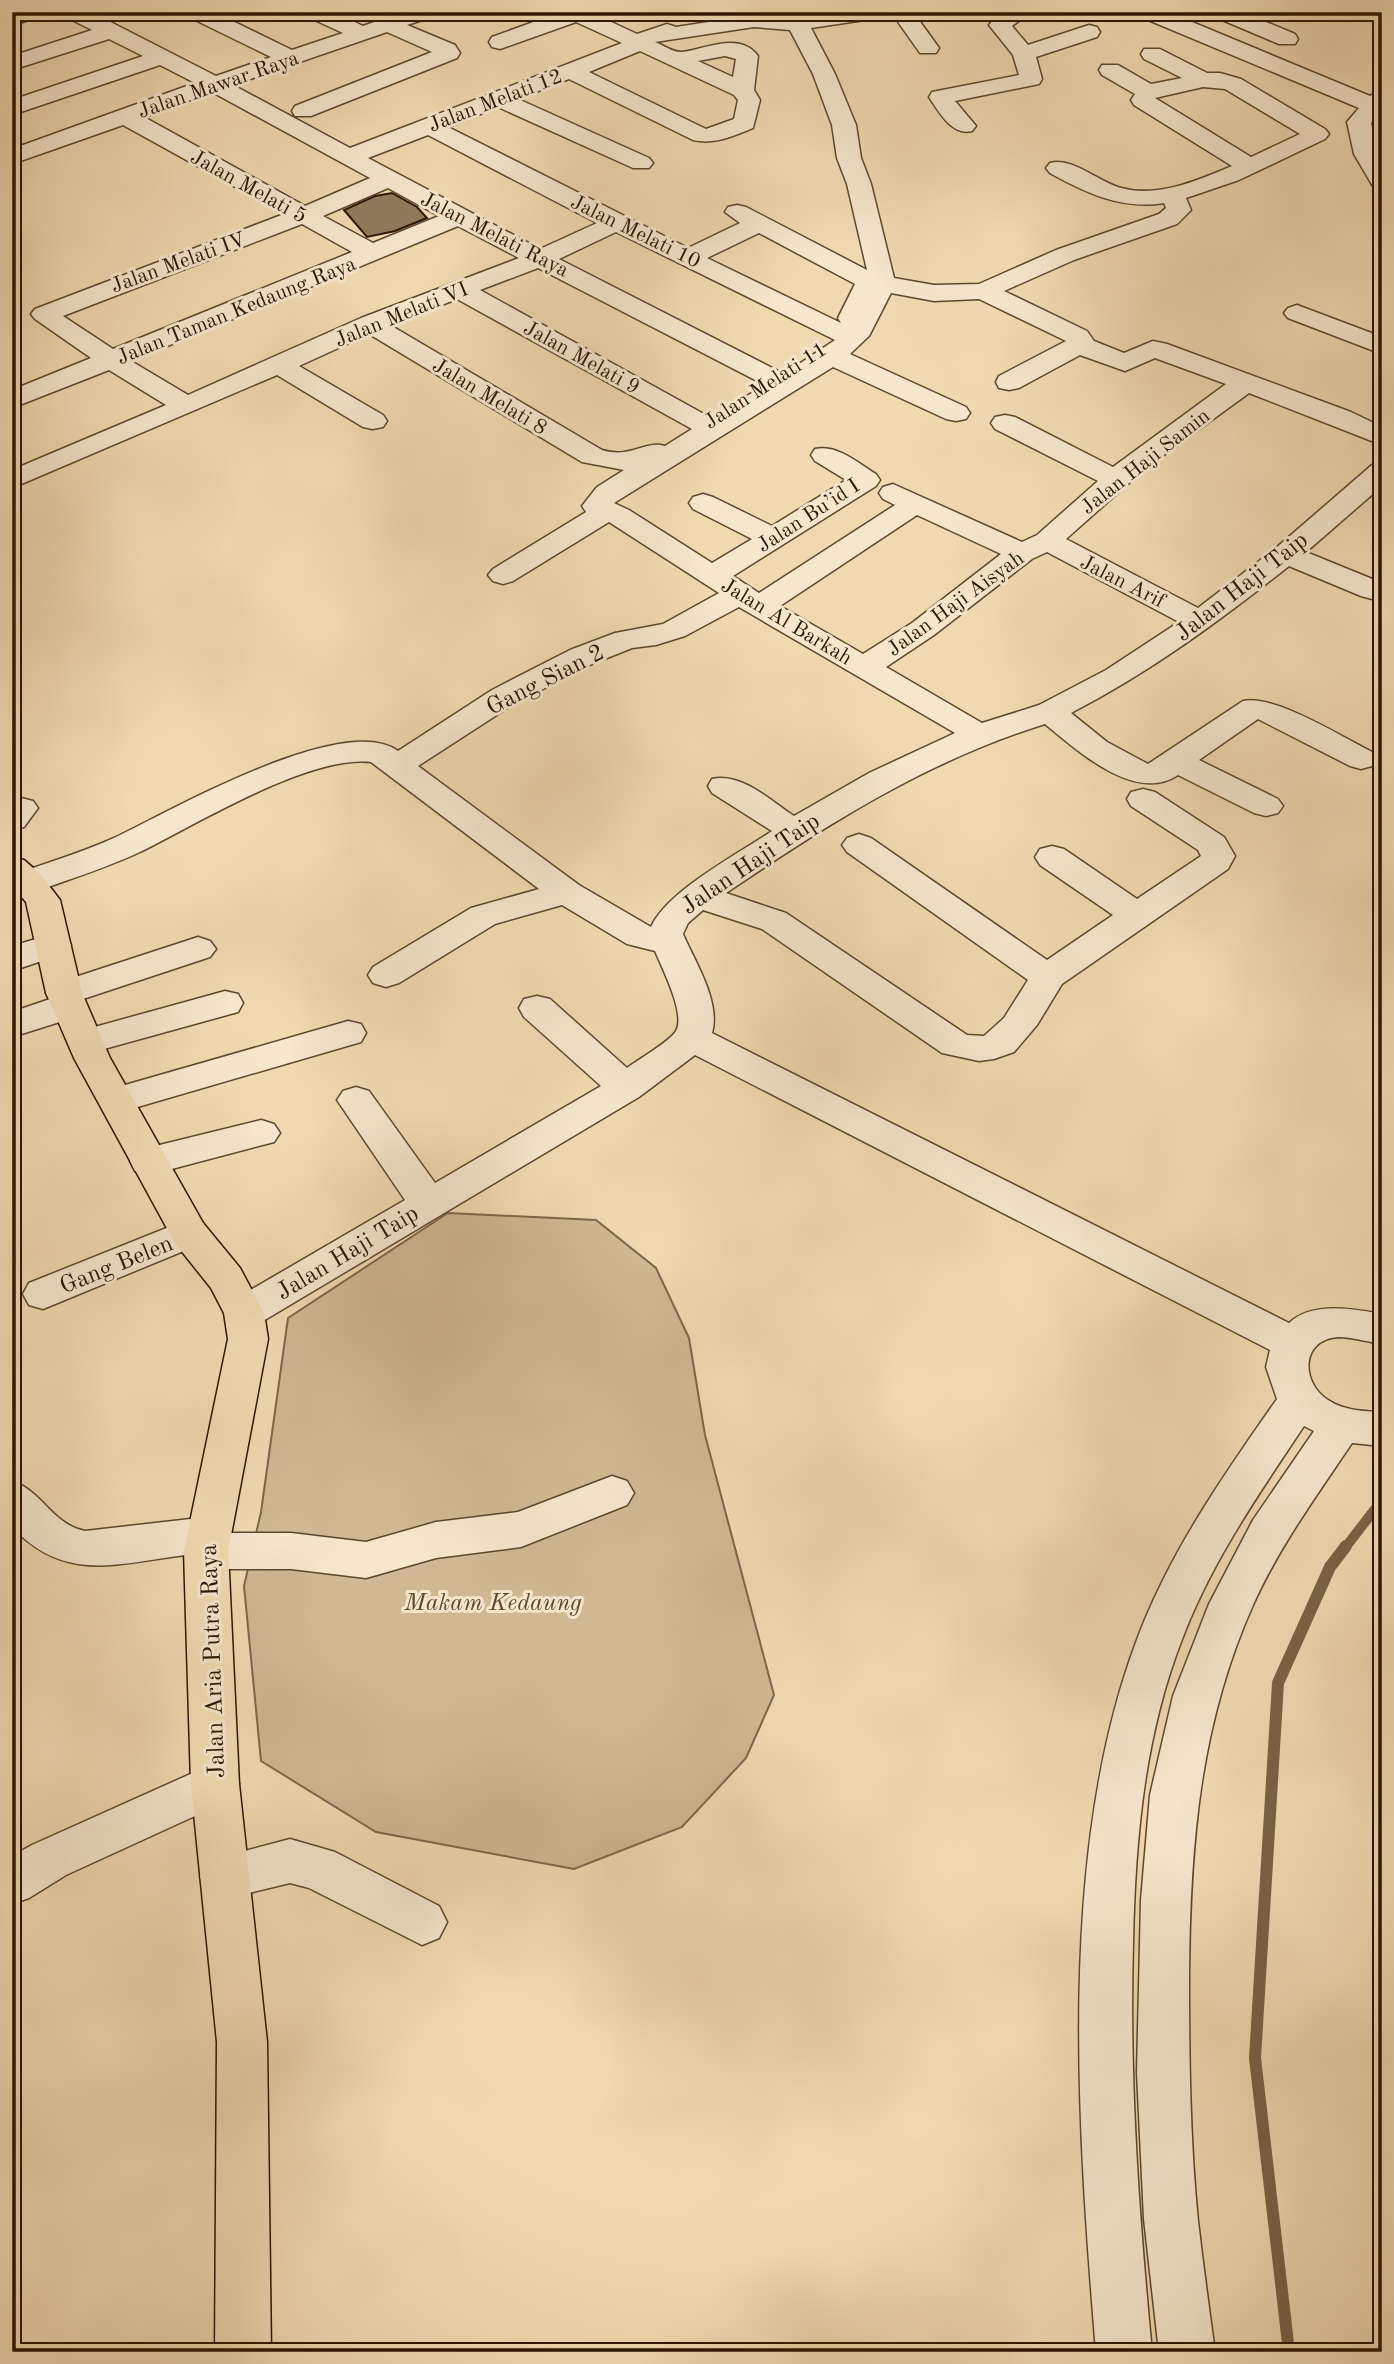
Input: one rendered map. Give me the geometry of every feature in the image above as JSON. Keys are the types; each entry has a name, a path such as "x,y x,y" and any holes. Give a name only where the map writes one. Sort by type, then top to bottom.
{"main road":[{"name":"Jalan Aria Putra Raya","path":"20,875 43,900 67,999 86,1042 189,1233 226,1279 244,1313 248,1339 207,1543 215,1784 242,2042 243,2352"}],"street":[{"path":"12,19 31,12"},
{"name":"Jalan Melati Raya","path":"74,12 214,84 458,218 777,382"},
{"path":"197,12 293,59"},
{"path":"316,12 363,34"},
{"name":"Jalan Mawar Raya","path":"12,157 424,12"},
{"name":"Jalan Melati 12","path":"349,157 667,31 674,34 754,21 878,12"},
{"path":"902,12 928,48"},
{"path":"964,126 940,97 1031,79 1024,54 1000,26 1012,15 1011,12"},
{"path":"1024,54 1094,30 1070,12"},
{"path":"1149,12 1371,116"},
{"path":"1223,12 1287,39"},
{"path":"500,42 575,13 743,90 749,100 745,123 705,136 570,71"},
{"path":"503,575 567,538 601,509 607,493 838,345 856,337 883,284 859,184 849,158 844,125 824,74 794,18"},
{"path":"303,111 449,53 389,25"},
{"path":"12,63 110,31"},
{"path":"678,60 724,48 736,49 747,56 743,90"},
{"path":"1152,54 1203,80 1233,84 1317,134"},
{"path":"12,108 162,57"},
{"path":"1110,70 1148,92"},
{"path":"1203,80 1148,92 1142,97 1145,103 1249,166"},
{"path":"499,99 641,163"},
{"name":"Jalan Melati 5","path":"125,116 374,254"},
{"path":"1058,168 1098,189 1118,194 1139,198 1173,195 1249,166 1317,134 1371,116"},
{"path":"1371,116 1366,153 1382,183"},
{"name":"Jalan Melati 10","path":"429,126 616,223 689,257 956,413"},
{"name":"Jalan Melati IV","path":"113,360 44,314 303,216 389,179"},
{"path":"883,284 934,292 984,291 1065,255 1168,219 1179,210 1173,195"},
{"name":"Jalan Melati 11","path":"612,463 644,459 838,345 869,281 737,212"},
{"name":"Jalan Taman Kedaung Raya","path":"12,400 458,218"},
{"name":"Jalan Melati VI","path":"12,480 153,433 187,406 370,324 540,258 616,223"},
{"path":"689,257 761,223"},
{"name":"Jalan Melati 9","path":"460,289 704,425"},
{"path":"984,291 1081,340 1079,345 1009,382"},
{"path":"1297,313 1382,346"},
{"name":"Jalan Melati 8","path":"370,324 592,456 612,463"},
{"path":"1079,345 1125,363 1153,349 1341,418 1382,437"},
{"path":"113,360 187,406"},
{"path":"279,365 373,421"},
{"name":"Jalan Haji Samin","path":"1034,547 1115,479 1245,383"},
{"path":"1005,423 1115,479"},
{"name":"Jalan Bu’id I","path":"712,576 866,480 825,456"},
{"name":"Jalan Haji Taip","path":"244,1313 626,1087 692,1038 697,1021 691,995 666,934 673,917 698,896 795,831 881,780 979,734 1050,712 1117,677 1200,621 1286,554 1382,471"},
{"name":"Jalan Arif","path":"866,480 915,504 1034,547 1200,621"},
{"path":"703,503 773,538"},
{"name":"Gang Sian 2","path":"396,766 503,697 581,657 626,639 656,636 674,630 749,600 915,504"},
{"name":"Jalan Al Barkah","path":"601,509 620,516 749,600 979,734"},
{"name":"Jalan Haji Aisyah","path":"864,667 923,629 1034,547"},
{"path":"1286,554 1372,590"},
{"path":"1050,712 1096,749 1137,772 1155,773 1254,708 1266,711 1361,759"},
{"path":"20,875 126,845 242,786 322,759 361,749 371,750 567,893 639,936 668,942"},
{"path":"1174,760 1266,806"},
{"path":"724,786 795,831"},
{"path":"698,896 774,921 955,1044 970,1049 998,1046 1036,1002 1047,977 1213,866 1218,856 1212,844 1143,799"},
{"path":"859,845 1047,977"},
{"path":"1052,857 1136,915"},
{"path":"386,975 484,916 567,893"},
{"path":"12,959 53,945"},
{"path":"12,1025 67,999 198,949"},
{"path":"86,1042 225,1003"},
{"path":"537,1008 626,1087"},
{"path":"117,1100 348,1033"},
{"path":"692,1038 1292,1343"},
{"path":"356,1100 429,1204"},
{"path":"149,1161 261,1133"},
{"name":"Gang Belen","path":"44,1294 189,1233"},
{"path":"1187,2352 1171,2219 1163,2073 1165,1900 1174,1795 1196,1696 1231,1604 1268,1533 1362,1427 1318,1416 1299,1400 1290,1386 1285,1370 1286,1356 1292,1343 1304,1331 1321,1324 1352,1322 1382,1329"},
{"path":"1124,2352 1111,2216 1105,2067 1109,1891 1120,1782 1145,1679 1189,1574 1224,1511 1299,1400"},
{"path":"12,1498 44,1533 70,1547 86,1549 207,1543 366,1560 436,1540 521,1529 612,1493"},
{"path":"12,1882 49,1860 215,1784"},
{"path":"224,1877 290,1861 309,1865 422,1922"},
{"path":"1105,2067 1163,2073"}],"green space":[{"name":"Makam Kedaung","path":"448,1213 596,1220 656,1268 689,1338 705,1435 774,1695 746,1758 682,1827 574,1869 376,1832 261,1761 244,1586 261,1512 288,1318"}],"building":[{"path":"392,193 417,207 427,218 395,231 367,237 344,210 375,196"}],"waterway":[{"path":"1345,1548 1382,1500"},
{"path":"1289,2352 1255,2058 1278,1683 1330,1567 1346,1546"}]}
